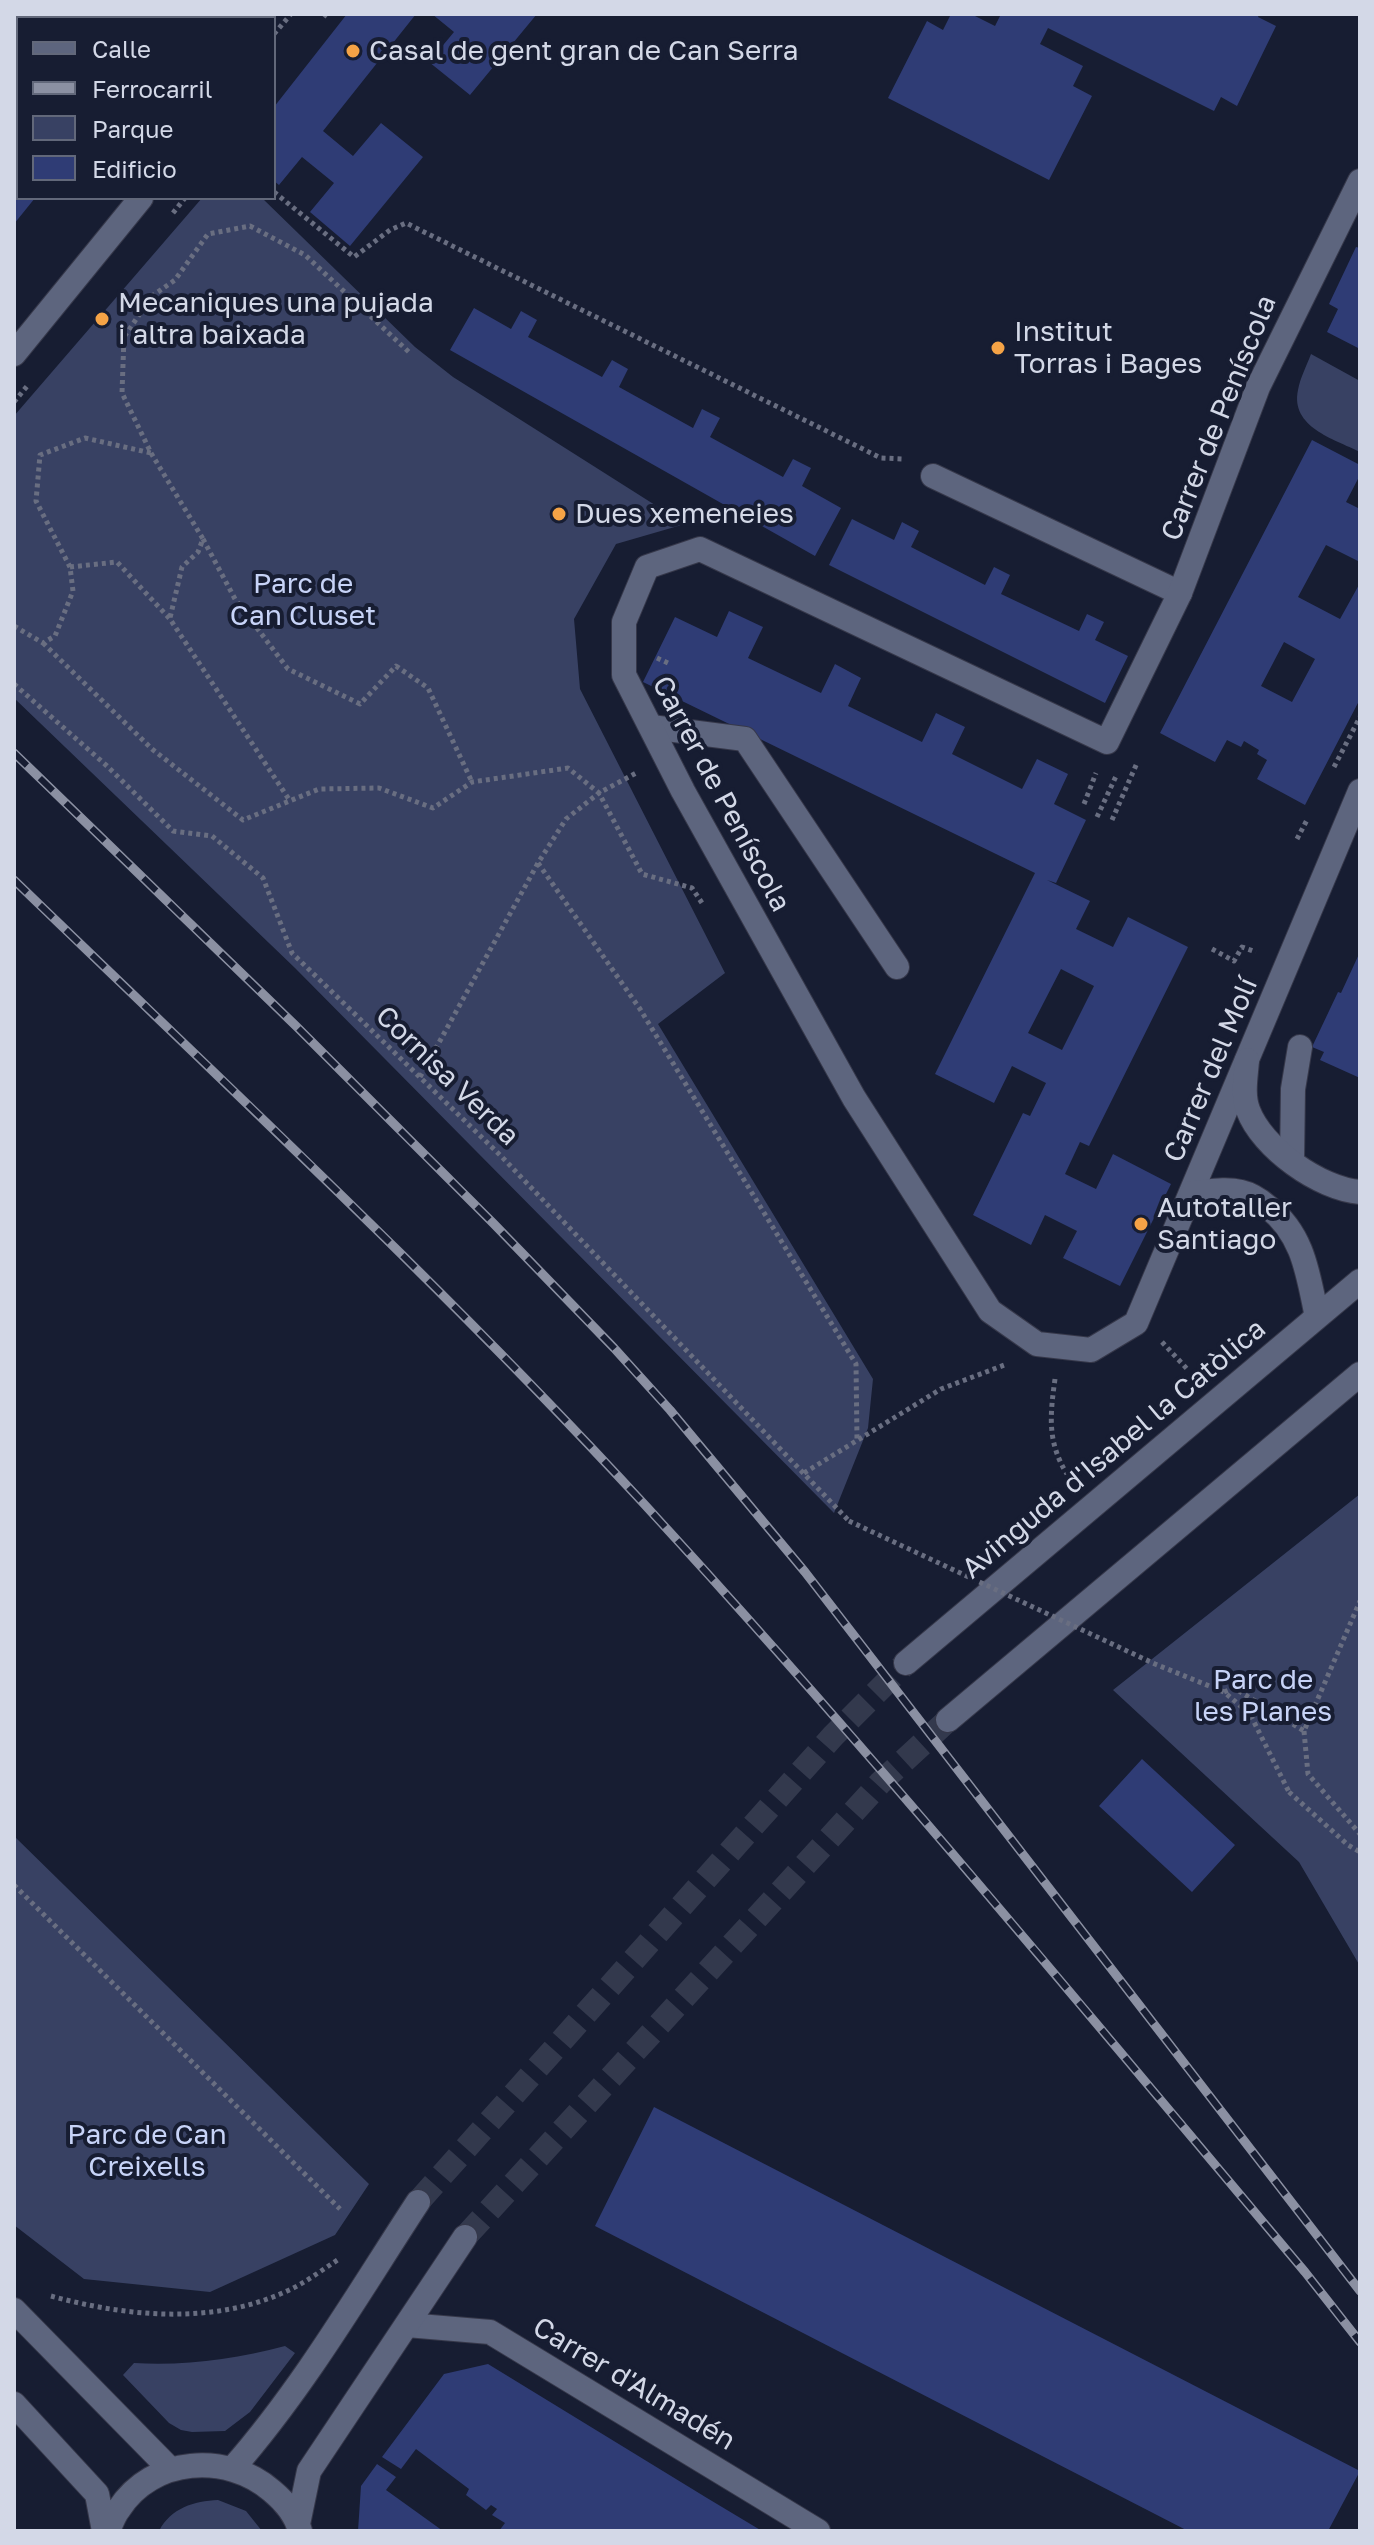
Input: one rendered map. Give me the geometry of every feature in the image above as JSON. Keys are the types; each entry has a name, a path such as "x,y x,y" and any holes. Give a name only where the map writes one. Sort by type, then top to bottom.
{"street":[{"name":"Carrer de Peníscola","path":"1091,1350 1037,1344 990,1311 854,1098 683,791 624,675 624,622 647,567 700,549 1107,742 1180,593 1258,387 1360,181"},
{"path":"14,354 139,200"},
{"path":"933,476 1180,593"},
{"path":"651,727 745,739 897,967"},
{"name":"Carrer del Molí","path":"1091,1350 1136,1323 1360,791"},
{"path":"1292,1162 1293,1089 1300,1047"},
{"path":"1247,1060 1244,1093 1247,1109 1256,1126 1292,1162 1317,1180 1346,1191 1360,1192"},
{"path":"1192,1193 1243,1192 1283,1219 1296,1236 1307,1267 1317,1317 1311,1322"},
{"name":"Avinguda d'Isabel la Catòlica","path":"906,1663 1360,1281"},
{"path":"948,1720 1360,1374"},
{"path":"233,2468 256,2442 320,2353 418,2202"},
{"path":"299,2527 309,2471 465,2237"},
{"path":"14,2310 170,2469"},
{"name":"Carrer d'Almadén","path":"407,2325 490,2332 818,2531"},
{"path":"14,2404 97,2494 106,2531"},
{"path":"106,2531 119,2507 141,2484 170,2469 202,2464 233,2468 260,2480 282,2499 299,2527"}],"path":[{"path":"276,32 291,14"},
{"path":"276,194 354,257 390,230 406,223 881,458 909,460"},
{"path":"411,354 305,255 250,226 208,234 175,280 152,296 124,337 122,393 151,453 235,599 288,669 360,704 396,666 428,688 472,782"},
{"path":"14,402 23,392"},
{"path":"43,643 55,636 73,591 70,567 36,501 40,455 85,438 151,453"},
{"path":"170,619 182,567 198,552 203,539"},
{"path":"70,567 117,562 170,619 290,801"},
{"path":"14,626 43,643 152,749 243,820 319,789 379,788 433,808 472,782 568,768 599,793 642,874 692,888 704,906"},
{"name":"Cornisa Verda","path":"14,684 107,766 173,831 212,836 263,878 292,953 501,1156 849,1521 1155,1664 1224,1692"},
{"path":"1097,817 1123,760"},
{"path":"1112,820 1137,763"},
{"path":"1084,804 1099,766"},
{"path":"420,1077 538,863 566,819 599,793 640,772"},
{"path":"538,863 640,1009 856,1364 857,1440"},
{"path":"1212,949 1234,961 1242,947 1256,952"},
{"path":"1153,1332 1189,1371"},
{"path":"804,1473 941,1389 1016,1360"},
{"path":"1055,1381 1050,1422 1057,1458 1067,1474"},
{"path":"1360,1601 1304,1731 1308,1774 1360,1834"},
{"path":"1304,1731 1234,1688 1224,1692 1250,1714 1289,1792 1360,1852"},
{"path":"14,1885 340,2209"},
{"path":"39,2293 136,2314 219,2310 257,2303 289,2291 348,2254"}],"green space":[{"name":"Parc de Can Cluset","path":"200,200 264,200 415,347 453,377 685,524 616,544 574,619 580,689 725,973 658,1024 873,1379 868,1428 834,1513 295,968 14,698 14,416"},
{"path":"1311,354 1360,381 1360,452 1316,430 1301,413 1297,403 1298,390"},
{"name":"Parc de les Planes","path":"1360,1494 1360,1966 1299,1862 1113,1690"},
{"name":"Parc de Can Creixells","path":"14,1836 369,2184 335,2235 210,2292 84,2279 14,2225"},
{"path":"285,2346 295,2353 250,2412 225,2431 181,2430 169,2423 123,2375 134,2363 210,2360"},
{"path":"218,2500 246,2511 262,2531 159,2531 170,2517 184,2507"}],"building":[{"path":"14,14 64,14 16,16 14,77"},
{"path":"347,14 416,14 323,131 353,156 381,123 423,157 350,246 310,212 334,183 302,157 279,185 276,183 276,104"},
{"path":"432,14 537,14 470,95 429,62 454,32"},
{"path":"951,14 971,14 995,26 1001,14 1259,14 1258,17 1276,26 1237,106 1221,97 1214,111 1048,28 1040,44 1083,66 1073,86 1092,96 1049,180 888,98 927,21 943,30"},
{"path":"16,138 16,200 33,200 14,224"},
{"path":"1356,247 1360,248 1360,349 1327,332 1338,309 1329,304"},
{"path":"474,308 511,329 521,311 537,320 528,337 602,377 612,360 628,369 619,387 693,428 702,409 720,418 710,437 783,477 793,459 811,468 802,486 841,508 815,556 450,350"},
{"path":"1312,440 1360,465 1360,475 1346,502 1360,509 1360,562 1326,545 1298,597 1340,619 1360,583 1360,699 1305,805 1257,779 1267,760 1257,754 1259,750 1244,741 1241,747 1227,740 1215,762 1160,733","holes":["1284,642 1315,659 1292,702 1261,686"]},
{"path":"852,519 894,540 902,522 919,531 911,547 985,585 994,567 1010,575 1001,594 1079,631 1087,614 1104,622 1095,640 1128,656 1105,703 829,565"},
{"path":"729,611 763,627 748,658 821,693 835,664 861,678 848,706 922,742 936,713 965,727 952,754 1022,789 1037,759 1068,774 1054,804 1086,820 1056,883 1047,880 1090,901 1076,929 1113,947 1128,917 1188,947 1089,1146 1080,1142 1065,1174 1096,1189 1113,1154 1171,1184 1120,1286 1063,1258 1077,1231 1045,1215 1031,1245 973,1215 1023,1113 1030,1116 1046,1083 1012,1066 994,1103 935,1074 1035,873 643,682 675,617 717,637","holes":["1061,969 1094,986 1062,1050 1028,1033"]},
{"path":"1360,952 1360,1078 1320,1060 1324,1052 1312,1047"},
{"path":"1142,1759 1235,1845 1192,1892 1099,1806"},
{"path":"654,2107 1360,2471 1328,2531 1188,2531 595,2226"},
{"path":"488,2364 762,2531 499,2531 505,2523 492,2515 497,2509 491,2505 486,2510 466,2495 469,2489 416,2449 401,2469 382,2457 444,2374"},
{"path":"377,2464 396,2477 386,2490 443,2531 358,2531 361,2486"}],"tunnel":[{"path":"418,2202 833,1736 906,1663"},
{"path":"465,2237 880,1783 948,1720"}],"railway":[{"path":"14,753 297,1027 493,1223 670,1410 805,1572 1360,2291"},
{"path":"14,880 492,1344 645,1505 814,1693 979,1885 1305,2272 1360,2342"}],"place":[{"name":"Casal de gent gran de Can Serra","path":"353,51"},
{"name":"Mecaniques una pujada i altra baixada","path":"102,319"},
{"name":"Institut Torras i Bages","path":"998,348"},
{"name":"Dues xemeneies","path":"559,514"},
{"name":"Autotaller Santiago","path":"1141,1224"}]}
